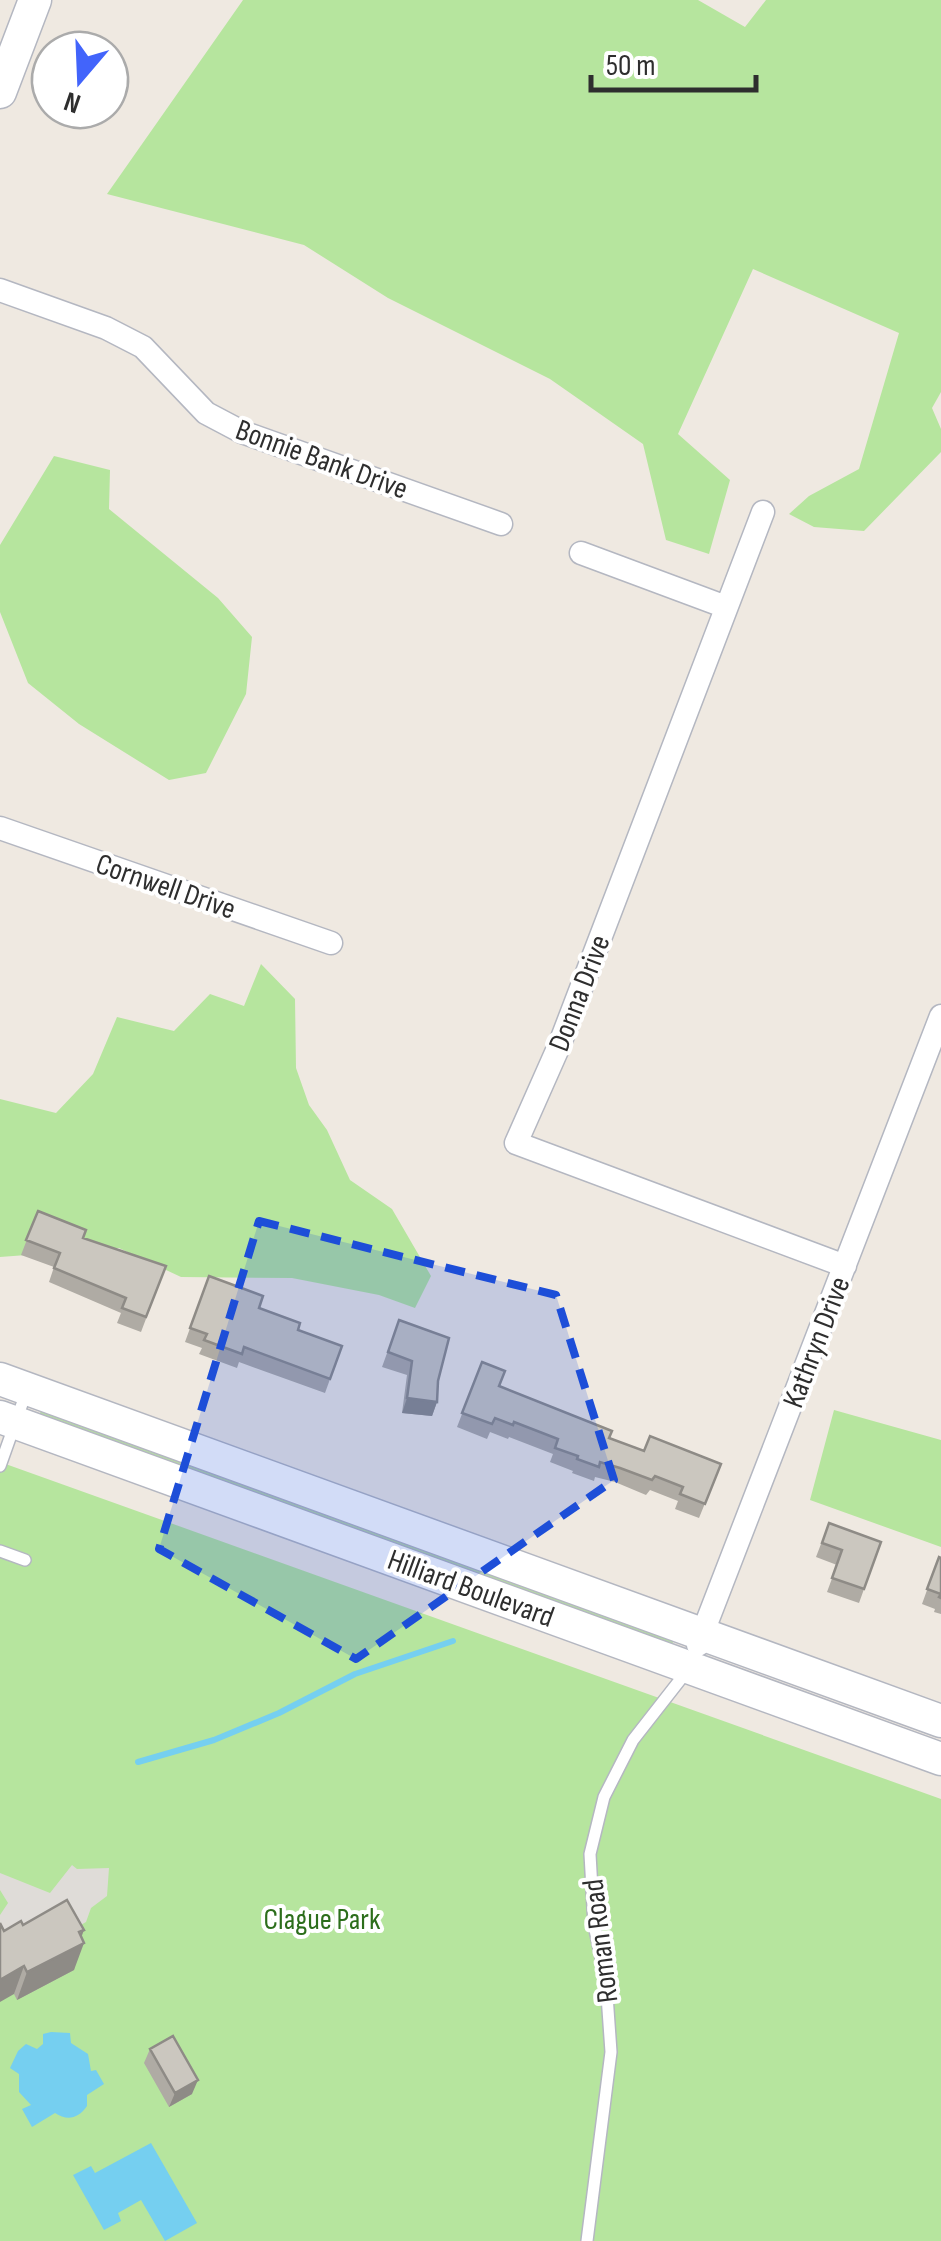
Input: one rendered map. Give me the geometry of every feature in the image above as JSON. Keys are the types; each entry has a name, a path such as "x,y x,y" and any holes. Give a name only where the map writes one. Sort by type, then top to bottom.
{"main road":[{"path":"0,92 35,0"},
{"name":"Hilliard Boulevard","path":"14,1384 941,1721"},
{"name":"Hilliard Boulevard","path":"7,1419 941,1759"}],"street":[{"name":"Bonnie Bank Drive","path":"0,290 106,328 142,347 206,413 242,432 501,524"},
{"name":"Donna Drive","path":"763,512 559,1046 516,1143 845,1266"},
{"path":"581,553 726,607"},
{"name":"Cornwell Drive","path":"0,828 331,943"},
{"name":"Kathryn Drive","path":"689,1668 941,1016"}],"lane":[{"path":"0,1466 14,1384"},
{"path":"0,1551 25,1560"},
{"name":"Roman Road","path":"587,2241 611,2052 606,1980 594,1925 590,1854 604,1797 634,1740 689,1668"}],"highlighted area":[{"path":"259,1221 556,1295 614,1480 356,1659 159,1549"}],"green space":[{"path":"243,0 698,0 745,27 766,0 941,0 941,392 932,408 941,429 941,452 864,531 814,527 789,514 809,496 859,469 899,333 753,269 678,434 730,480 709,554 666,540 643,444 550,379 388,298 304,245 107,194"},
{"path":"54,456 110,470 109,509 218,598 252,637 246,694 206,773 169,780 79,724 28,683 0,612 0,545"},
{"path":"261,964 295,999 296,1068 309,1105 327,1130 350,1180 392,1209 431,1276 415,1308 379,1295 292,1278 181,1277 119,1248 0,1257 0,1099 56,1113 93,1074 117,1017 174,1031 210,994 244,1006"},
{"path":"42,1409 675,1636 671,1648 39,1415"},
{"path":"834,1410 941,1440 941,1547 810,1500"},
{"name":"Clague Park","path":"0,1462 941,1799 941,2241 0,2241"}],"shaded area":[{"path":"72,1865 77,1869 109,1868 107,1896 91,1908 86,1922 62,1936 0,1955 0,1915 8,1903 0,1890 0,1873 50,1893"}],"water":[{"path":"70,2033 71,2043 88,2054 91,2071 96,2070 104,2084 87,2095 87,2106 76,2116 68,2118 55,2113 32,2127 22,2109 31,2105 19,2092 19,2074 10,2068 18,2051 26,2044 37,2049 43,2044 43,2034"},
{"path":"151,2143 197,2223 165,2241 141,2200 118,2213 121,2221 104,2230 73,2175 91,2166 95,2173"}],"building":[{"path":"38,1211 86,1230 83,1238 166,1266 146,1317 122,1308 126,1298 54,1268 60,1253 26,1240"},
{"path":"209,1276 263,1296 259,1308 300,1323 298,1330 342,1346 330,1379 244,1347 242,1354 204,1340 207,1334 190,1328"},
{"path":"399,1320 449,1338 437,1402 407,1398 412,1361 388,1352"},
{"path":"482,1362 505,1371 499,1386 612,1431 609,1438 644,1451 650,1436 721,1464 705,1504 680,1494 683,1487 655,1476 652,1480 600,1462 599,1467 577,1459 578,1456 555,1448 558,1439 514,1422 513,1425 495,1418 492,1424 462,1413"},
{"path":"829,1523 881,1542 864,1589 832,1578 842,1550 822,1543"},
{"path":"941,1558 941,1594 927,1589"},
{"path":"67,1900 84,1930 79,1932 84,1943 27,1972 24,1966 0,1980 0,1923 4,1931 21,1921 23,1925"},
{"path":"173,2036 198,2080 175,2093 150,2049"}],"waterway":[{"path":"138,1762 214,1740 279,1713 355,1674 453,1641"}]}
